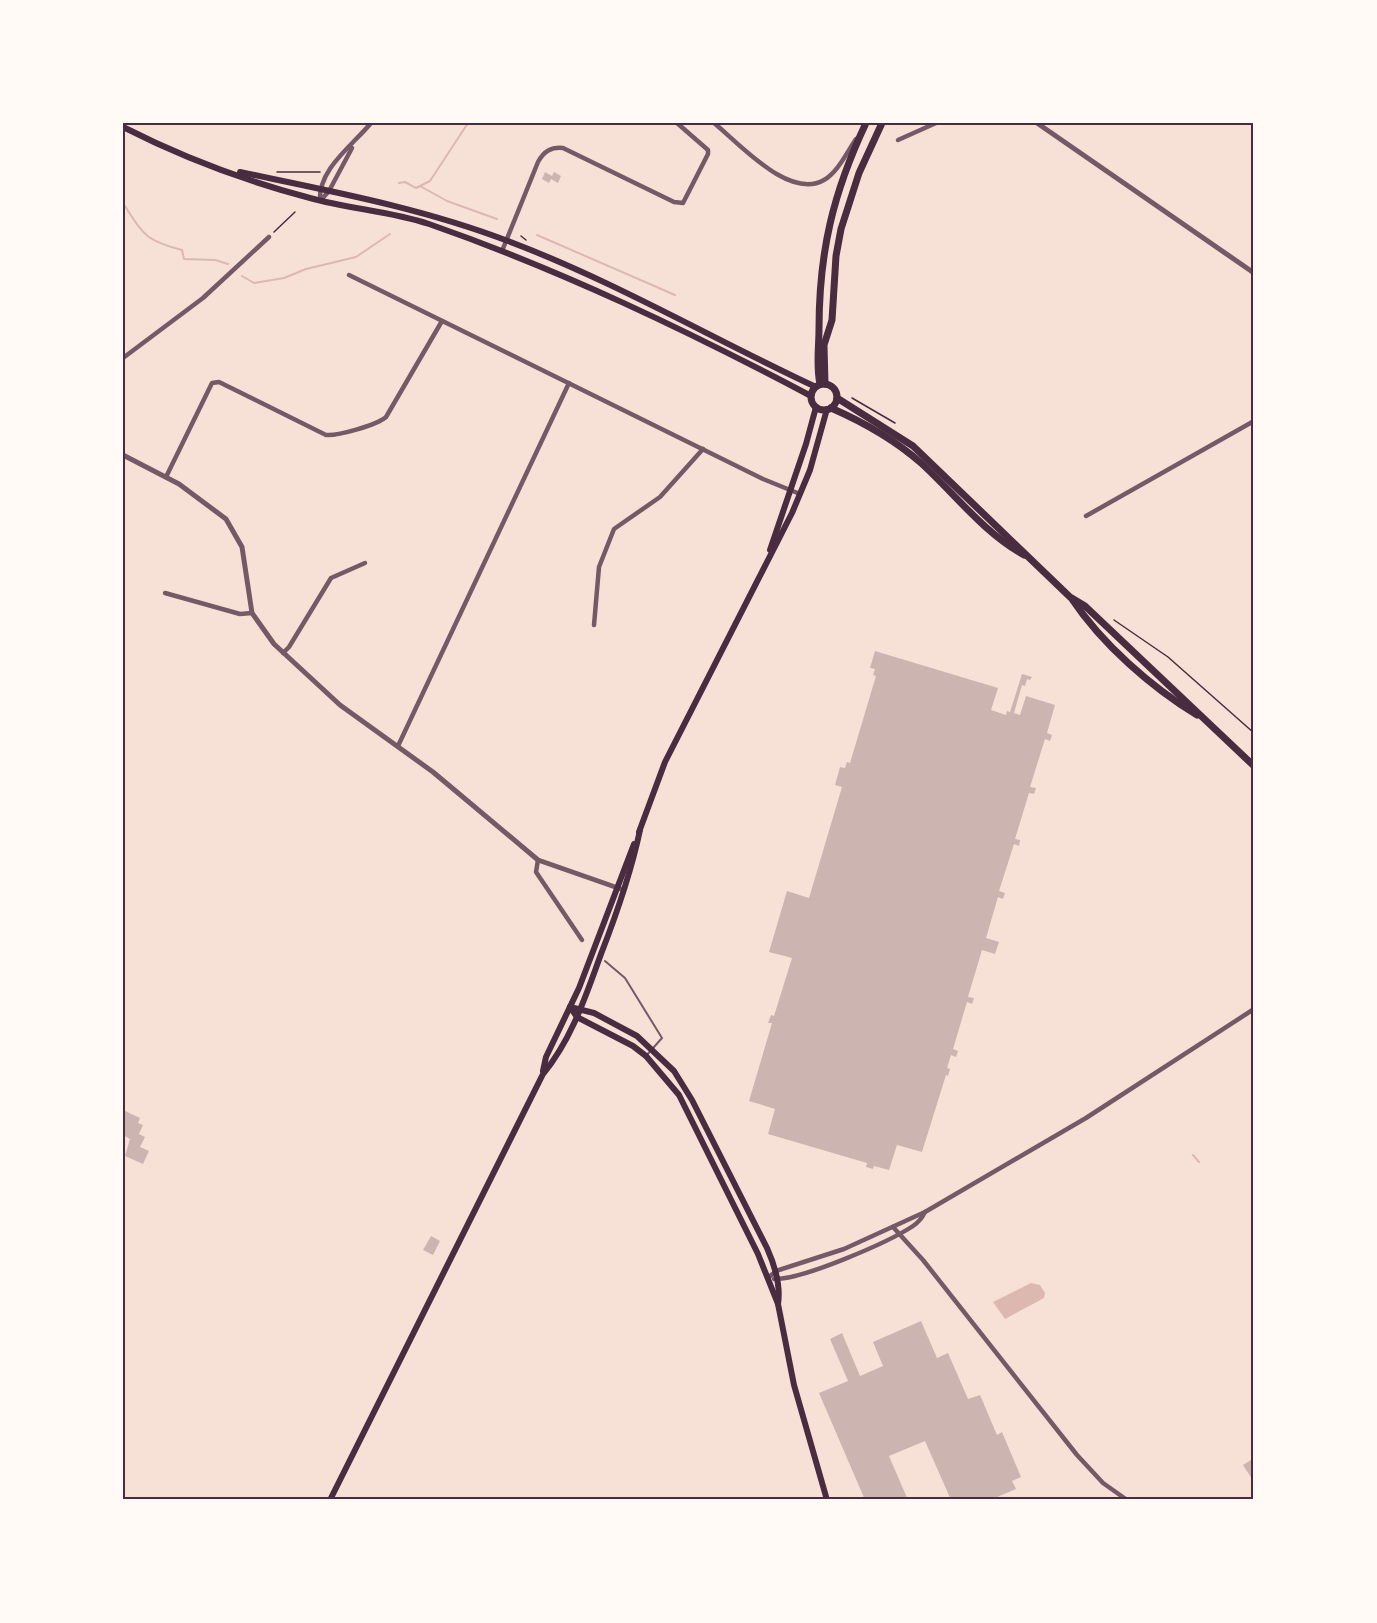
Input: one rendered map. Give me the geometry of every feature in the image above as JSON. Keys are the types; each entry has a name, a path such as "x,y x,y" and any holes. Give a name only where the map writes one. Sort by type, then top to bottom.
{"main road":[{"path":"811,396 820,385 824,345 832,320 836,256 841,229 859,173 882,123"},
{"path":"820,385 817,373 819,311 825,242 834,201 864,126"},
{"path":"123,127 214,167 320,201 409,218 502,251 604,294 811,396 816,407 767,559"},
{"path":"214,167 436,216 506,240 562,263 820,385 833,388 840,396 913,446 1070,597 1085,606 1254,766"},
{"path":"543,1074 546,1057 570,1007 665,762 767,559 783,534 800,494 829,408 840,396"},
{"path":"816,407 829,408 874,429 906,451 988,529 1029,557"},
{"path":"330,1500 543,1074 555,1059 582,1008 625,891 640,830"},
{"path":"570,1007 582,1008 622,1028 652,1049 674,1071 692,1100 759,1231 776,1271 778,1304 794,1385 827,1500"},
{"path":"570,1007 577,1017 633,1046 646,1056 680,1095 768,1278 778,1304"}],"street":[{"path":"320,201 329,191 353,146 371,123"},
{"path":"502,251 538,162 547,151 555,148 563,148 674,202 683,203 708,150 677,123"},
{"path":"714,123 779,176 805,185 825,179 831,174 864,126"},
{"path":"898,140 936,123"},
{"path":"1038,123 1254,273"},
{"path":"320,201 319,189 337,159 353,146"},
{"path":"123,358 186,312 269,237"},
{"path":"349,275 800,494"},
{"path":"166,477 209,384 219,382 326,435 337,434 382,421 442,321"},
{"path":"398,746 569,383"},
{"path":"1086,516 1254,421"},
{"path":"594,625 599,567 603,551 614,529 660,497 703,448"},
{"path":"123,455 166,477 215,509 234,530 244,555 247,597 252,614 283,653 339,705 398,746 538,860 625,891"},
{"path":"283,653 290,647 331,578 365,563"},
{"path":"165,593 240,614 252,614"},
{"path":"538,860 536,872 582,940"},
{"path":"768,1278 776,1271 844,1249 925,1212 1086,1118 1254,1010"},
{"path":"768,1278 777,1280 825,1265 899,1233 921,1220 925,1212"},
{"path":"893,1227 933,1272 1077,1455 1103,1483 1126,1500"}],"lane":[{"path":"605,962 625,978 662,1038 646,1056"}],"path":[{"path":"274,172 317,171"},
{"path":"269,237 295,212"},
{"path":"521,236 526,240"},
{"path":"840,396 895,423"},
{"path":"1114,620 1168,657 1254,733"}],"shaded area":[{"path":"1031,1283 1040,1285 1045,1293 1044,1298 1005,1319 993,1302"}],"building":[{"path":"545,172 552,176 554,172 561,176 558,183 551,179 549,183 542,179"},
{"path":"875,651 998,688 991,710 1006,715 1007,711 1010,712 1022,674 1032,677 1030,680 1027,679 1025,686 1022,685 1014,713 1020,715 1026,696 1055,705 1047,733 1052,735 1050,741 1045,739 1030,787 1036,788 1034,794 1029,793 1015,839 1020,840 1019,846 1014,844 999,891 1005,893 1003,899 998,897 986,938 999,942 995,954 982,950 968,997 974,998 972,1004 967,1002 953,1049 958,1051 956,1057 951,1055 947,1068 950,1069 948,1076 946,1075 922,1152 897,1145 889,1170 874,1166 873,1169 866,1167 867,1163 768,1134 775,1109 749,1101 772,1023 768,1023 771,1015 774,1016 792,958 769,952 787,891 809,898 842,787 835,785 840,767 845,768 847,762 850,763 876,676 873,675 875,669 870,668"},
{"path":"123,1110 140,1118 138,1123 143,1125 139,1134 145,1137 140,1147 149,1151 143,1164 125,1156 130,1139 123,1135"},
{"path":"431,1236 440,1241 433,1255 423,1250"},
{"path":"921,1321 937,1358 948,1353 968,1399 980,1395 997,1435 1002,1432 1021,1477 1012,1481 1016,1489 990,1500 977,1500 975,1497 968,1500 951,1500 925,1441 889,1456 908,1500 865,1500 819,1393 848,1381 830,1339 842,1333 860,1376 883,1366 873,1342"},
{"path":"1254,1458 1254,1482 1243,1465"}],"waterway":[{"path":"399,183 405,182 416,188 430,181 468,123"},
{"path":"420,186 447,201 497,219"},
{"path":"123,203 146,235 160,243 182,250 184,259 215,260 228,264"},
{"path":"242,276 254,283 284,278 306,269 356,257 390,234"},
{"path":"537,235 675,295"},
{"path":"1193,1155 1199,1162"}]}
